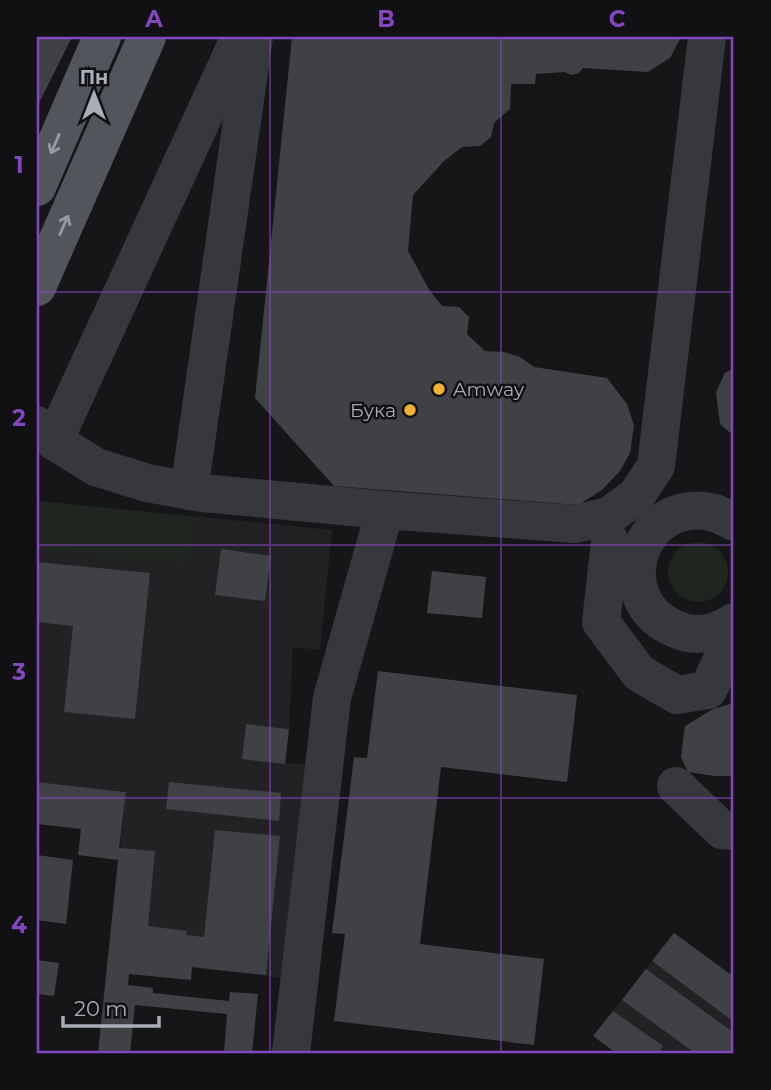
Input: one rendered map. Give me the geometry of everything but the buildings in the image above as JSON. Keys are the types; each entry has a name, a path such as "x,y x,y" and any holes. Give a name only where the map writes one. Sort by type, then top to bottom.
{"main road":[{"path":"37,187 102,37"},
{"path":"37,287 147,37"}],"street":[{"path":"240,37 45,433 96,467 147,483 189,491 385,510 575,524 602,530 636,576"},
{"path":"189,491 254,37"},
{"path":"707,37 656,466 636,496 609,516 602,530 601,622 639,673 677,695 708,690 734,634"},
{"path":"295,1053 332,698 385,510"},
{"path":"734,522 716,513 697,510 677,514 659,523 646,538 638,556 636,576 640,596 650,612 665,626 684,633 705,634 725,628 734,622"},
{"path":"676,786 722,830 734,831"}],"shaded area":[{"path":"37,501 332,530 320,649 293,648 289,729 246,724 242,759 323,766 296,979 108,959 126,792 37,782"},
{"path":"37,501 193,517 186,564 37,549"},
{"path":"698,542 715,547 723,555 728,572 723,589 715,597 698,602 681,597 673,589 668,572 673,555 681,547"},
{"path":"674,933 734,977 734,1053 616,1053 593,1036"}],"place":[{"name":"Amway","path":"439,389"},
{"name":"Бука","path":"410,410"}]}
